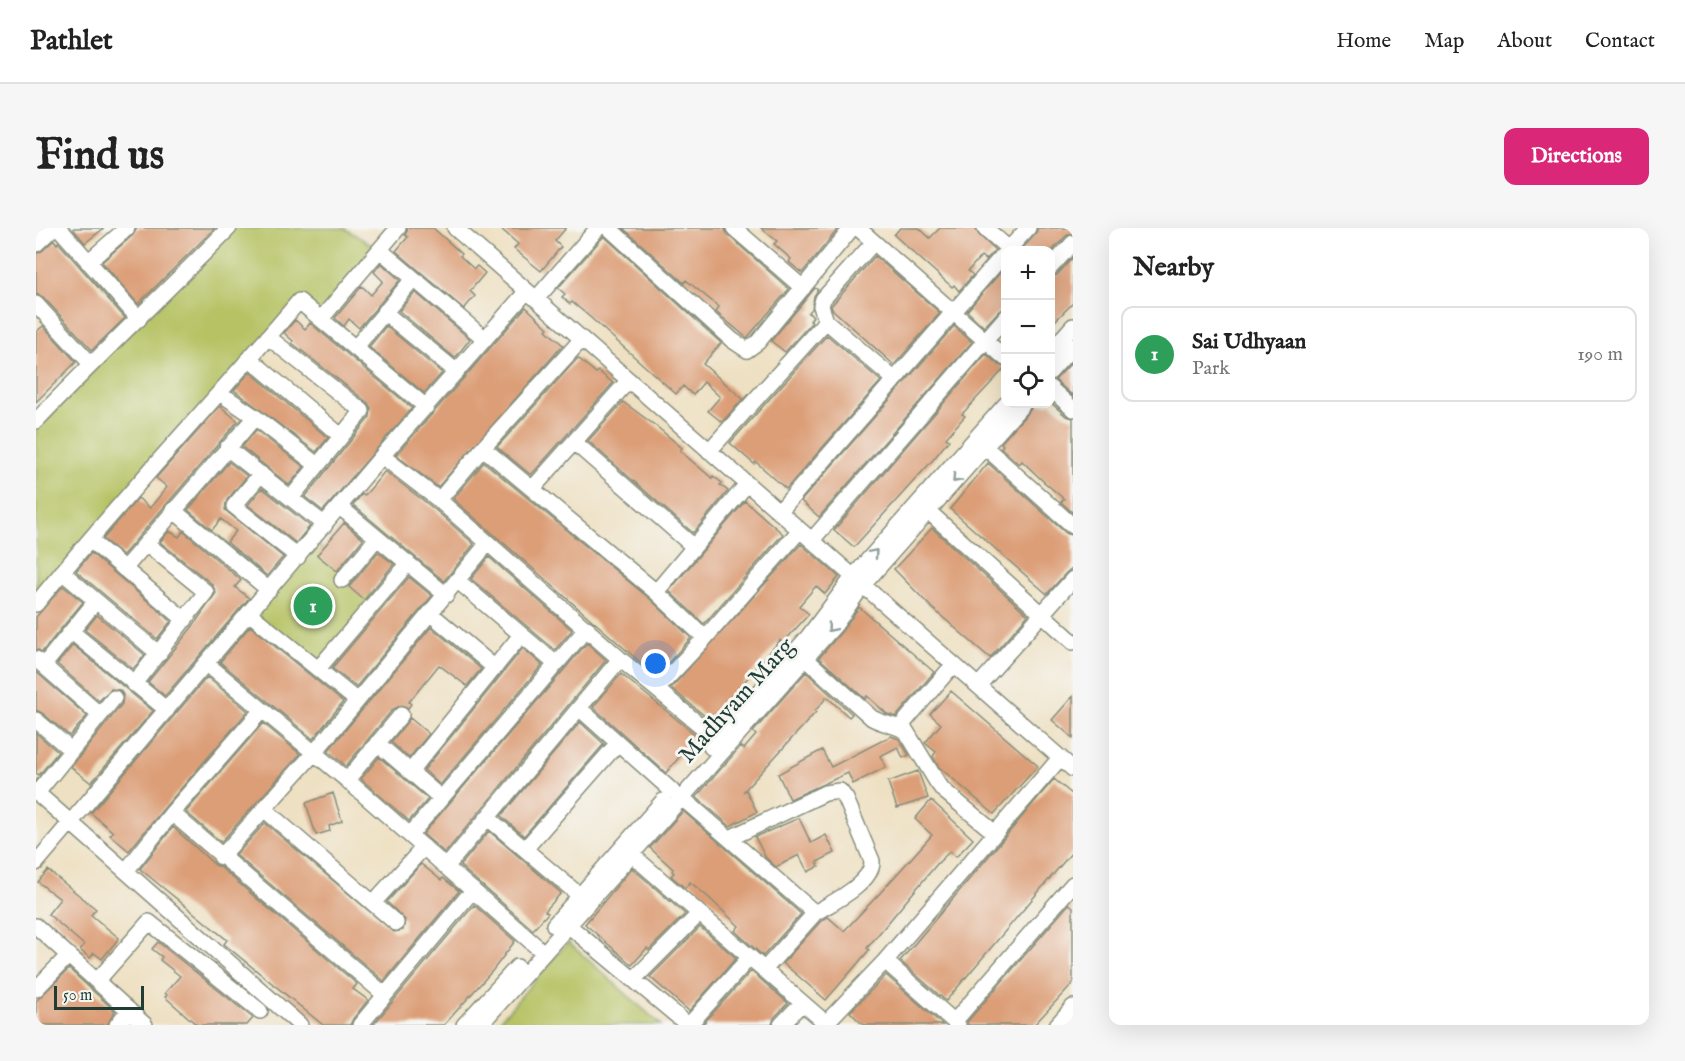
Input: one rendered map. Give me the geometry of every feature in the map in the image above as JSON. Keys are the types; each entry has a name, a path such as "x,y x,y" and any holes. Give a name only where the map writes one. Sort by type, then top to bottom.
{"street":[{"path":"36,244 53,228"},
{"path":"59,228 139,319"},
{"path":"88,262 128,228"},
{"path":"36,421 229,228"},
{"path":"321,319 398,228"},
{"path":"455,228 1073,770"},
{"path":"36,863 382,456 485,339 598,228"},
{"path":"609,228 743,349 747,350 758,342 852,228"},
{"path":"734,228 803,288"},
{"path":"858,228 1001,354"},
{"path":"985,228 1002,246"},
{"path":"1012,246 1028,228"},
{"path":"874,242 823,299 821,306 826,321 894,379"},
{"path":"1055,263 1073,243"},
{"path":"380,250 485,339"},
{"path":"778,512 1001,258"},
{"path":"355,348 413,279"},
{"path":"36,604 299,301 426,407"},
{"path":"36,304 41,321 91,364"},
{"path":"384,312 457,372"},
{"path":"709,451 826,321"},
{"path":"812,540 1001,322"},
{"path":"1055,346 1073,326"},
{"path":"268,337 362,411 291,498"},
{"path":"439,500 582,339"},
{"path":"1055,366 1073,346"},
{"path":"250,359 341,436"},
{"path":"533,488 629,380"},
{"path":"220,393 317,465"},
{"path":"1055,393 1073,409"},
{"name":"Madhyam Marg","path":"480,1025 631,854 718,740 858,581 1003,408"},
{"name":"Madhyam Marg","path":"464,1025 579,896 835,625 858,581 928,511 1019,408"},
{"path":"124,569 255,417"},
{"path":"574,442 694,547"},
{"path":"985,447 1073,526"},
{"path":"227,448 325,525"},
{"path":"483,448 656,592 705,638"},
{"path":"382,456 439,500 718,740"},
{"path":"261,474 234,506 298,557"},
{"path":"656,592 747,484"},
{"path":"340,507 446,595"},
{"path":"173,510 269,590"},
{"path":"928,511 1073,642"},
{"path":"658,688 800,530"},
{"path":"342,580 377,538"},
{"path":"90,540 185,620"},
{"path":"134,684 206,592 146,543"},
{"path":"221,857 314,753 489,543"},
{"path":"318,669 408,564"},
{"path":"62,572 159,654"},
{"path":"978,686 1073,579"},
{"path":"458,581 556,664"},
{"path":"96,601 72,632 40,662 100,715"},
{"path":"249,613 356,700"},
{"path":"431,614 495,668"},
{"path":"410,835 587,628"},
{"path":"72,632 167,710"},
{"path":"410,772 521,635"},
{"path":"447,866 620,658"},
{"path":"805,658 873,718 882,723 900,727 911,736 943,790 995,833"},
{"path":"207,664 347,780 536,946"},
{"path":"900,727 953,665"},
{"path":"114,698 37,792 300,1025"},
{"path":"579,708 816,913"},
{"path":"126,871 172,813 262,710"},
{"path":"347,780 401,715"},
{"path":"36,720 71,750"},
{"path":"377,743 441,798"},
{"path":"525,849 618,743"},
{"path":"631,854 827,1024 885,961 1060,758"},
{"path":"730,838 825,793 840,791 846,799 872,861 873,867 870,874 816,913 764,970"},
{"path":"264,809 396,923"},
{"path":"172,813 385,995"},
{"path":"488,818 579,896"},
{"path":"373,903 424,847"},
{"path":"360,1025 473,890"},
{"path":"885,961 956,1024 1070,892"},
{"path":"634,979 699,914"},
{"path":"97,981 150,922 260,1011"},
{"path":"568,925 688,1025 750,957"},
{"path":"36,926 145,1025"},
{"path":"36,989 69,955"},
{"path":"781,1025 802,1003"},
{"path":"1057,1025 1073,1007"},
{"path":"117,1025 129,1010"}],"green space":[{"path":"229,228 344,228 380,250 321,319 299,301 36,604 36,421"},
{"path":"313,540 376,599 316,667 249,613"},
{"path":"568,942 661,1025 496,1025"}],"building":[{"path":"74,228 104,228 85,243"},
{"path":"137,228 215,228 138,304 102,262 133,235"},
{"path":"408,228 433,228 462,254 460,256 474,269 477,266 485,273 470,291 475,296 464,309 396,251 408,237 405,235"},
{"path":"500,228 566,228 555,241 561,247 541,271 514,249 518,244"},
{"path":"623,228 724,228 728,235 789,289 747,338 716,312 719,307 686,280 684,283"},
{"path":"761,228 839,228 802,273 789,262 791,259 774,244 777,241"},
{"path":"900,228 919,228 930,238 940,228 975,228 995,250 986,260 981,256 968,271 973,275 959,291 894,235"},
{"path":"1038,228 1073,228 1073,233 1066,236 1055,248 1025,246"},
{"path":"604,236 721,343 703,364 743,399 722,422 708,411 720,397 704,382 693,395 683,386 676,394 591,318 572,302 570,304 562,297 565,294 558,288"},
{"path":"54,240 125,318 92,350 43,297 36,294 36,254"},
{"path":"875,256 940,313 894,365 831,306"},
{"path":"1073,257 1073,303 1055,321 1055,276"},
{"path":"381,263 400,280 359,328 349,319 344,326 335,318 362,286 371,295 383,281 374,272"},
{"path":"1001,272 1001,310 984,327 967,311"},
{"path":"815,288 818,290 814,296 812,309 808,313 813,316 810,321 812,322 785,352 771,341"},
{"path":"415,292 470,339 455,358 399,311"},
{"path":"526,307 563,345 438,487 396,455"},
{"path":"295,320 305,329 310,323 412,408 323,511 305,497 370,417 371,408 368,403 292,343 293,341 284,333"},
{"path":"43,326 76,362 36,402 36,332"},
{"path":"386,326 442,373 424,393 369,347"},
{"path":"954,326 972,342 819,517 801,501"},
{"path":"827,335 881,381 786,489 756,462 754,464 730,443"},
{"path":"986,354 1001,366 1001,372 962,414 965,416 946,438 949,440 932,461 854,547 834,530"},
{"path":"578,358 613,383 531,475 497,447"},
{"path":"1073,361 1073,396 1055,380"},
{"path":"250,372 328,438 316,452 234,390"},
{"path":"623,402 682,448 680,451 712,478 713,476 722,483 720,485 728,491 693,533 588,441"},
{"path":"220,406 238,421 123,555 103,539 138,498 150,508 167,487 156,478"},
{"path":"1055,406 1066,416 1073,418 1073,513 1061,502 1064,499 1022,461 1019,464 1001,448 1003,445 1001,443 1031,408"},
{"path":"256,430 304,467 289,485 242,447"},
{"path":"229,462 247,476 227,500 225,510 283,557 267,576 227,542 236,531 221,519 212,530 188,510"},
{"path":"484,462 650,599 691,638 656,676 453,499"},
{"path":"988,463 1066,533 1073,536 1073,567 1047,594 950,509"},
{"path":"385,471 433,508 474,544 444,581 353,505 362,494 364,496"},
{"path":"262,488 310,526 296,543 248,505"},
{"path":"745,501 783,534 704,624 669,591"},
{"path":"344,523 363,539 337,571 317,555"},
{"path":"932,528 1028,615 990,658 932,608 894,569"},
{"path":"169,531 179,537 183,531 241,580 235,587 249,598 165,696 148,682 216,593 212,584 160,542"},
{"path":"801,544 839,577 825,594 816,586 799,606 809,614 783,643 780,640 711,721 671,688"},
{"path":"378,552 394,564 364,600 349,587"},
{"path":"91,553 171,621 157,639 76,571"},
{"path":"489,557 572,630 555,650 471,579"},
{"path":"409,577 432,596 356,687 332,668"},
{"path":"63,586 83,602 42,652 36,649 36,617"},
{"path":"859,607 934,672 896,717 887,714 867,696 865,699 819,658"},
{"path":"97,615 145,655 133,669 85,630"},
{"path":"250,626 343,702 313,739 220,662"},
{"path":"431,627 481,669 467,686 439,665 409,702 411,704 408,708 402,705 393,709 346,766 328,751"},
{"path":"587,643 606,660 445,853 423,834"},
{"path":"73,645 153,711 91,783 71,767 122,704 123,695 120,690 111,689 99,701 57,664"},
{"path":"523,648 542,665 440,785 424,770"},
{"path":"36,672 87,716 70,736 36,710"},
{"path":"806,672 852,714 849,717 827,697 743,792 746,790 757,812 730,826 696,797 741,746 744,749 756,735 753,732"},
{"path":"621,674 697,736 666,773 593,707"},
{"path":"207,677 248,711 129,851 110,835 113,832 91,813"},
{"path":"951,691 1038,766 994,814 939,767 933,756 936,752 925,743 941,724 930,714"},
{"path":"1073,696 1073,738 1052,720"},
{"path":"410,718 429,734 409,758 391,742"},
{"path":"580,722 604,744 524,836 501,816"},
{"path":"263,723 300,754 221,842 186,812"},
{"path":"36,733 58,752 39,775 36,773"},
{"path":"891,736 899,739 909,755 903,758 898,747 880,756 886,767 853,784 848,773 790,799 778,774 822,750 831,767"},
{"path":"379,757 428,799 409,821 361,779"},
{"path":"918,771 928,798 897,808 888,782"},
{"path":"1054,779 1073,795 1073,851 946,1001 900,961"},
{"path":"333,793 342,821 329,826 330,831 316,835 306,803"},
{"path":"931,800 973,839 956,857 950,851 937,864 826,1000 783,963 821,921 828,917 844,931 880,893 932,835 915,819"},
{"path":"683,811 801,914 763,956 735,931 739,926 707,896 690,882 685,888 671,876 674,873 673,869 650,848"},
{"path":"799,818 811,843 826,835 835,853 817,862 819,866 808,872 799,855 776,867 766,858 755,837"},
{"path":"265,823 394,932 403,930 405,920 387,902 421,864 459,891 384,981 236,855"},
{"path":"173,827 357,984 353,989 368,1000 350,1025 323,1025 224,944 227,940 140,869"},
{"path":"489,831 561,893 545,911 548,913 533,930 460,866"},
{"path":"632,868 685,914 649,950 647,948 632,965 585,924"},
{"path":"48,870 96,909 91,915 119,938 102,959 94,953 90,958 80,950 84,945 48,914 60,899 38,882"},
{"path":"1069,904 1073,907 1073,983 1034,1025 968,1025 967,1022"},
{"path":"474,905 515,941 493,970 444,1025 373,1025"},
{"path":"700,927 736,958 689,1011 650,977"},
{"path":"158,942 253,1018 247,1025 197,1025 165,997 167,995 165,993 180,976 160,960 162,957 152,949"},
{"path":"69,969 115,1011 107,1025 36,1025 36,1001"},
{"path":"751,971 788,1003 774,1018 772,1025 702,1025"},
{"path":"886,975 943,1025 864,1025 859,1021 850,1012"}],"place":[{"name":"Sai Udhyaan","path":"313,606"}]}
